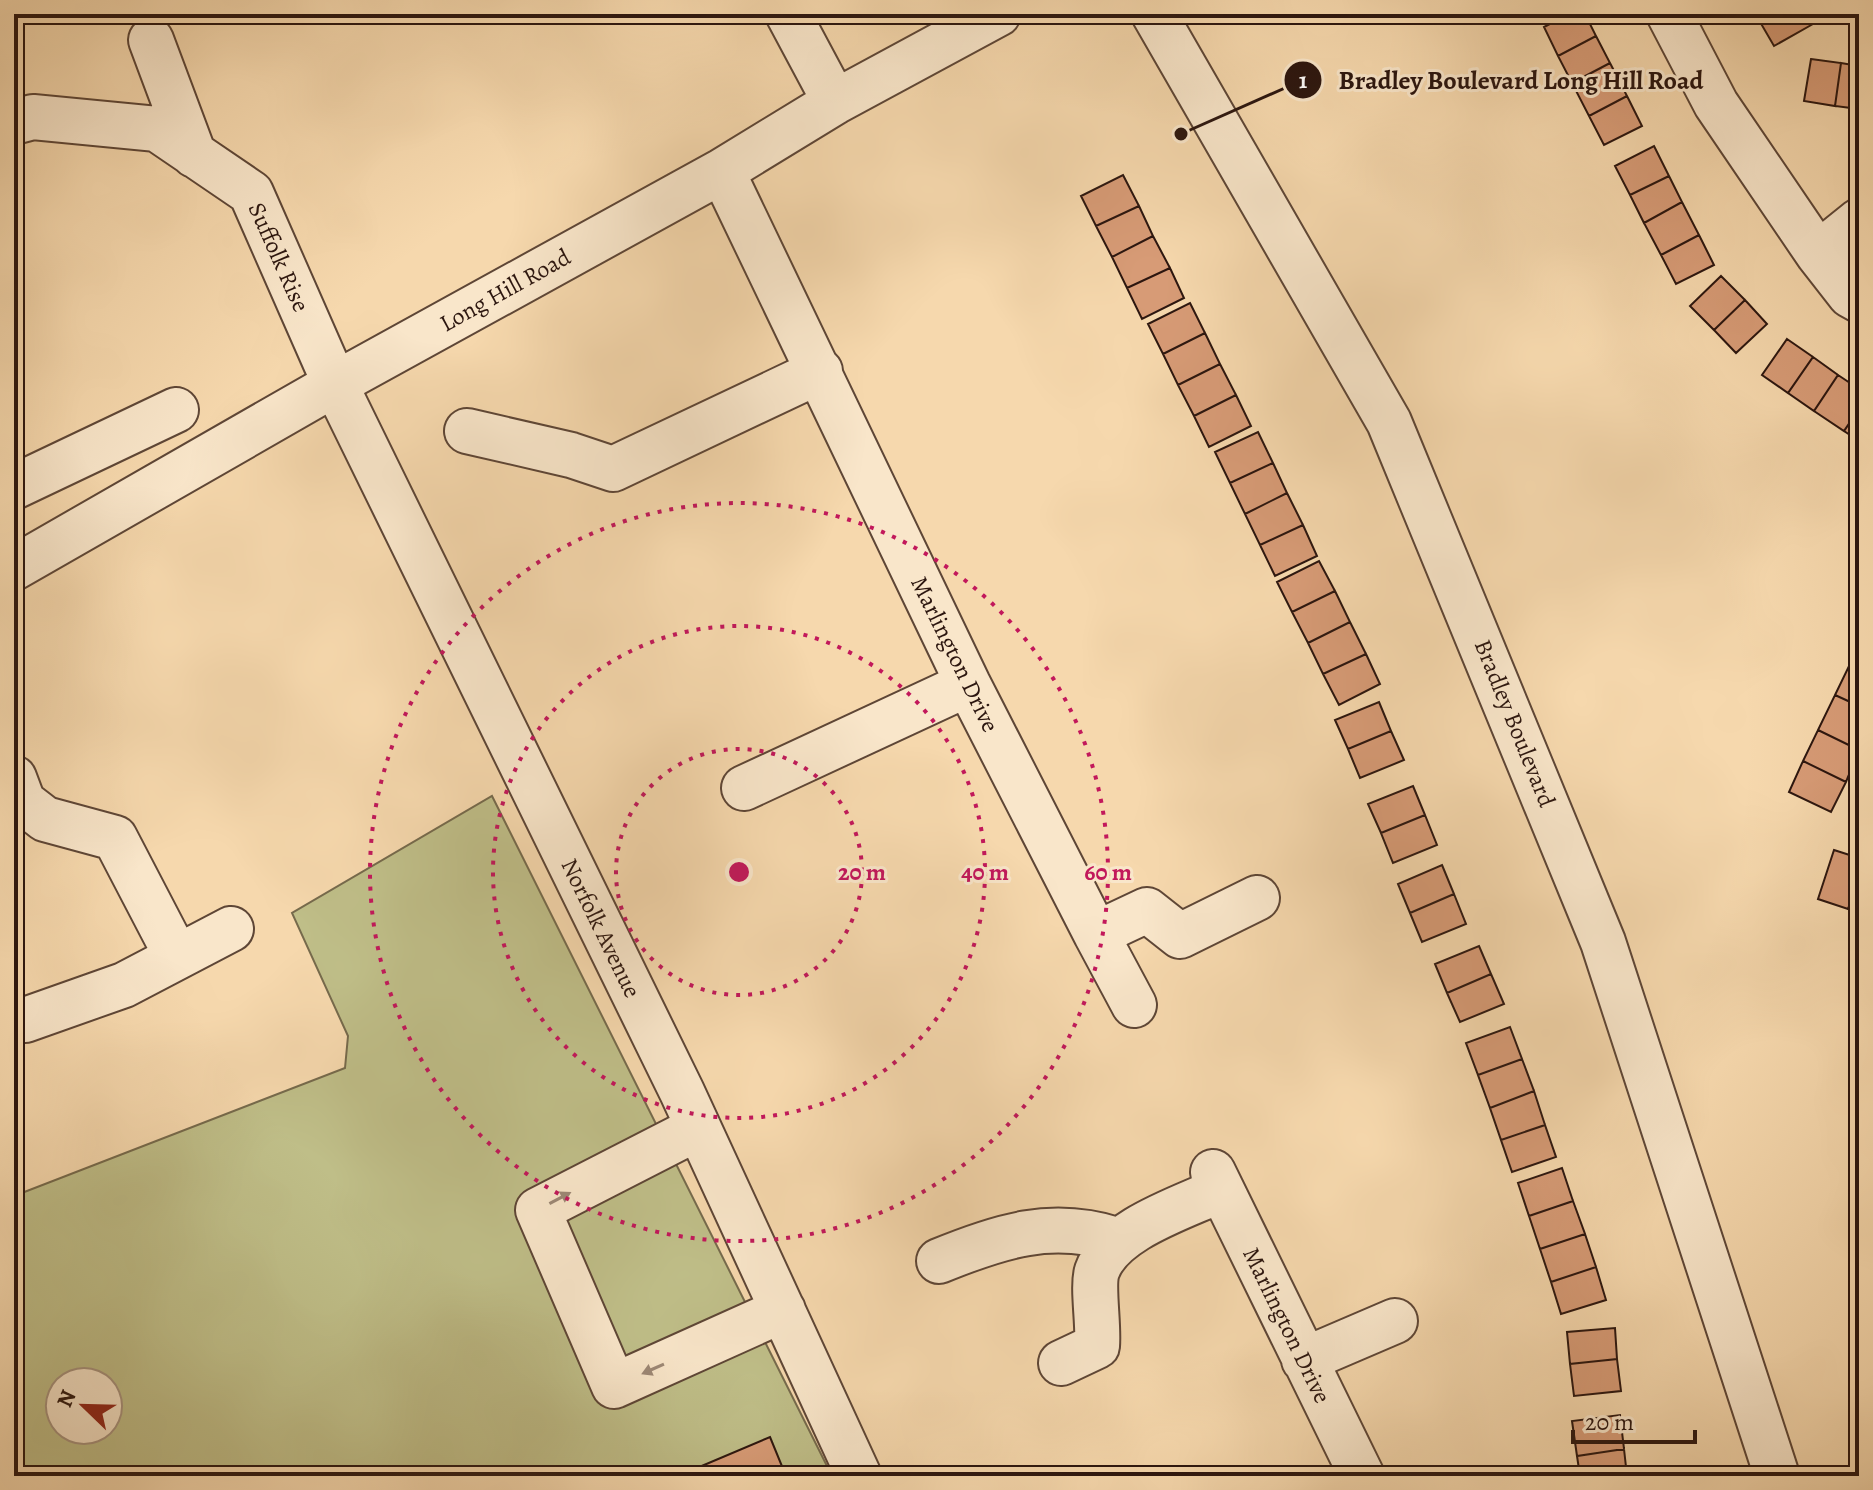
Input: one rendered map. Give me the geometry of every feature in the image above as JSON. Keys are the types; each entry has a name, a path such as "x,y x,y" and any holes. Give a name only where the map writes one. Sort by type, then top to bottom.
{"street":[{"path":"788,14 835,102"},
{"name":"Long Hill Road","path":"14,568 335,384 722,171 835,102 998,14"},
{"name":"Bradley Boulevard","path":"1154,14 1395,436 1603,942 1777,1476"},
{"path":"1669,14 1716,104 1818,254 1850,295 1859,300"},
{"path":"151,40 194,155"},
{"name":"Suffolk Rise","path":"14,122 33,117 157,129 251,193 335,384"},
{"name":"Marlington Drive","path":"722,171 968,684 1134,1005"},
{"path":"1818,254 1859,221"},
{"path":"467,431 571,455 613,469 820,371"},
{"name":"Norfolk Avenue","path":"335,384 698,1128 859,1476"},
{"path":"14,487 176,410"},
{"path":"744,788 968,684"},
{"path":"17,797 45,819 115,838 177,957"},
{"path":"1096,934 1147,910 1180,936 1257,898"},
{"path":"25,1020 124,985 231,929"},
{"path":"698,1128 538,1210 614,1386 783,1310"},
{"name":"Marlington Drive","path":"1117,1240 1216,1181 1362,1476"},
{"path":"939,1261 978,1247 1059,1228 1084,1229 1117,1240 1097,1271 1100,1322 1097,1346 1061,1363"},
{"path":"1304,1360 1395,1321"}],"shaded area":[{"path":"492,796 832,1476 14,1476 14,1196 345,1068 348,1036 292,913"}],"building":[{"path":"1569,14 1585,14 1596,36 1558,56 1544,27"},
{"path":"1807,14 1813,24 1774,46 1756,15"},
{"path":"1596,36 1610,63 1572,83 1558,56"},
{"path":"1811,59 1841,63 1835,106 1804,101"},
{"path":"1610,63 1627,96 1589,116 1572,83"},
{"path":"1841,63 1859,66 1859,109 1835,106"},
{"path":"1627,96 1642,126 1604,145 1589,116"},
{"path":"1654,146 1669,176 1630,195 1615,166"},
{"path":"1123,175 1139,206 1096,226 1081,196"},
{"path":"1669,176 1682,202 1644,223 1630,195"},
{"path":"1682,202 1699,235 1661,255 1644,223"},
{"path":"1139,206 1153,236 1112,257 1096,226"},
{"path":"1699,235 1714,265 1676,284 1661,255"},
{"path":"1153,236 1170,268 1127,288 1112,257"},
{"path":"1170,268 1184,298 1142,319 1127,288"},
{"path":"1721,276 1745,300 1714,330 1690,306"},
{"path":"1745,300 1767,324 1736,353 1714,330"},
{"path":"1190,303 1205,333 1163,354 1148,324"},
{"path":"1205,333 1220,364 1178,385 1163,354"},
{"path":"1787,339 1813,357 1788,393 1762,375"},
{"path":"1813,357 1838,375 1814,411 1788,393"},
{"path":"1220,364 1236,395 1194,416 1178,385"},
{"path":"1838,375 1859,389 1859,409 1844,431 1814,411"},
{"path":"1236,395 1251,426 1209,447 1194,416"},
{"path":"1859,409 1859,441 1844,431"},
{"path":"1258,432 1273,463 1230,483 1215,452"},
{"path":"1273,463 1287,493 1245,514 1230,483"},
{"path":"1287,493 1303,525 1260,545 1245,514"},
{"path":"1303,525 1317,556 1275,576 1260,545"},
{"path":"1319,561 1335,591 1292,612 1277,582"},
{"path":"1335,591 1350,622 1308,643 1292,612"},
{"path":"1350,622 1366,654 1323,674 1308,643"},
{"path":"1366,654 1380,684 1339,705 1323,674"},
{"path":"1850,664 1859,668 1859,706 1835,695"},
{"path":"1835,695 1859,706 1859,750 1818,730"},
{"path":"1379,702 1391,731 1348,749 1335,720"},
{"path":"1818,730 1859,750 1846,782 1803,761"},
{"path":"1391,731 1404,760 1360,778 1348,749"},
{"path":"1803,761 1846,782 1831,812 1789,792"},
{"path":"1413,786 1425,815 1381,833 1368,804"},
{"path":"1425,815 1437,845 1393,863 1381,833"},
{"path":"1834,850 1859,858 1859,877 1848,909 1818,899"},
{"path":"1442,865 1454,894 1410,913 1398,884"},
{"path":"1859,877 1859,912 1848,909"},
{"path":"1454,894 1466,924 1422,942 1410,913"},
{"path":"1479,946 1491,974 1447,993 1435,964"},
{"path":"1491,974 1504,1004 1460,1022 1447,993"},
{"path":"1510,1027 1522,1059 1478,1075 1466,1043"},
{"path":"1522,1059 1534,1091 1490,1108 1478,1075"},
{"path":"1534,1091 1545,1125 1501,1140 1490,1108"},
{"path":"1545,1125 1556,1157 1512,1172 1501,1140"},
{"path":"1562,1168 1573,1201 1529,1216 1518,1183"},
{"path":"1573,1201 1585,1234 1540,1249 1529,1216"},
{"path":"1585,1234 1596,1267 1551,1282 1540,1249"},
{"path":"1596,1267 1606,1300 1561,1314 1551,1282"},
{"path":"1615,1328 1617,1359 1570,1364 1567,1332"},
{"path":"1617,1359 1621,1391 1574,1396 1570,1364"},
{"path":"1620,1415 1624,1449 1577,1456 1572,1421"},
{"path":"770,1437 786,1476 678,1476"},
{"path":"1624,1449 1627,1476 1580,1476 1577,1456"}],"place":[{"name":"Bradley Boulevard Long Hill Road","path":"1181,134"}]}
